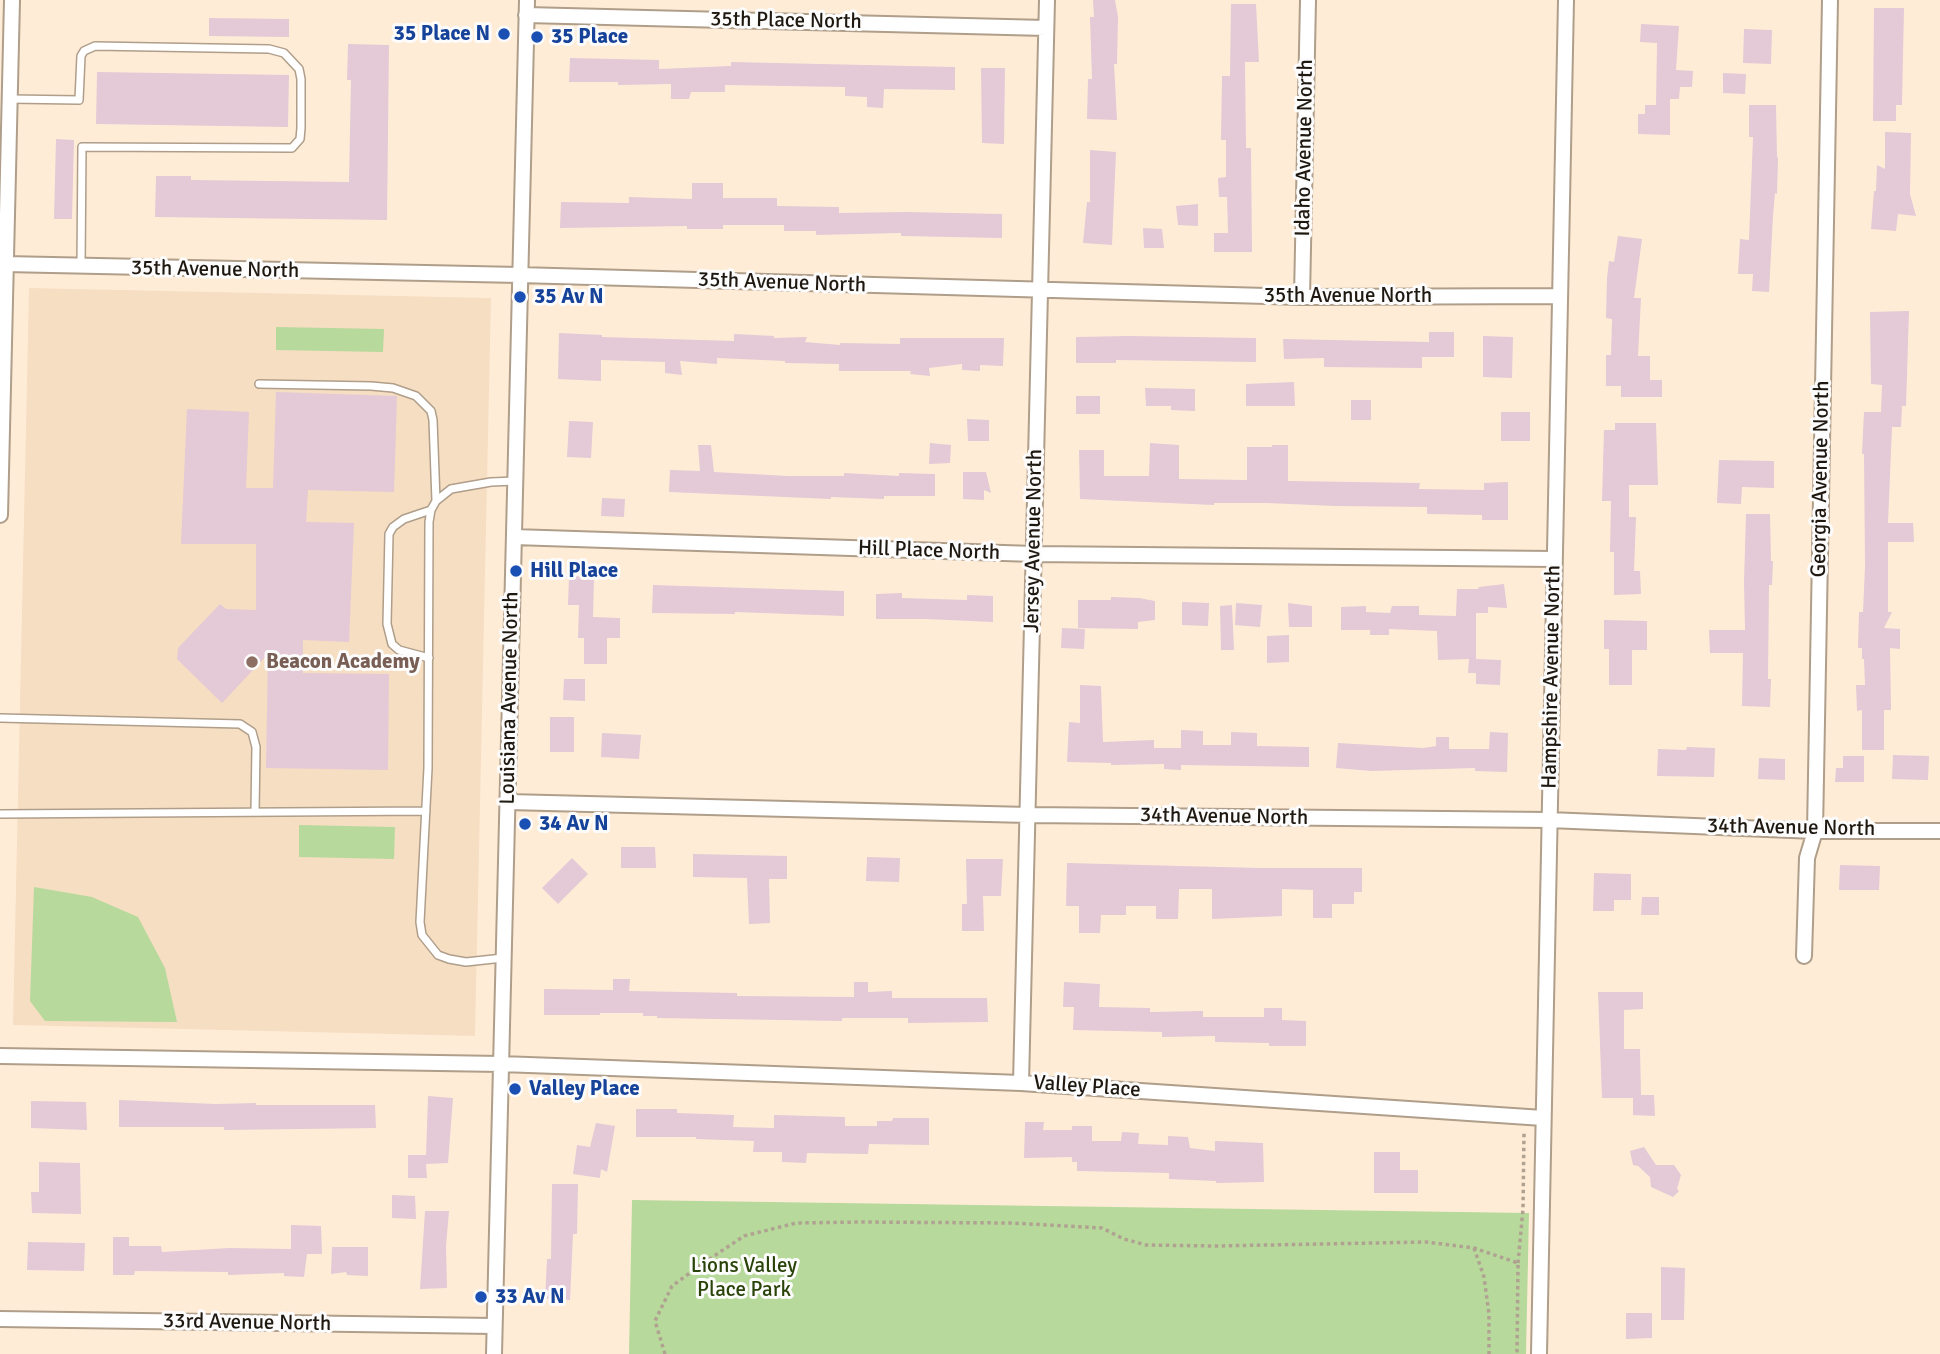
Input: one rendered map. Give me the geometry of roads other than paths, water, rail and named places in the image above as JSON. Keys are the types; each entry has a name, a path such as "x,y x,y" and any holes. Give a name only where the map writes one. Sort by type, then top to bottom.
{"street":[{"path":"0,515 3,200 12,0"},
{"name":"Jersey Avenue North","path":"1021,1083 1047,0"},
{"name":"Idaho Avenue North","path":"1301,297 1308,0"},
{"name":"Hampshire Avenue North","path":"1539,1354 1566,0"},
{"name":"Georgia Avenue North","path":"1804,956 1807,858 1815,831 1830,0"},
{"name":"35th Place North","path":"527,7 1046,28"},
{"name":"Louisiana Avenue North","path":"494,1354 527,7"},
{"name":"35th Avenue North","path":"3,254 81,267 519,275 1301,297 1559,296"},
{"name":"Hill Place North","path":"514,537 1034,554 1554,559"},
{"name":"34th Avenue North","path":"508,802 1028,815 1549,820 1815,831 1940,831"},
{"name":"Valley Place","path":"0,1056 501,1064 1021,1083 1543,1118"},
{"name":"33rd Avenue North","path":"0,1319 495,1326"}],"lane":[{"path":"9,99 79,100 80,56 95,46 270,50 284,54 299,69 301,128 300,139 292,148 82,147 81,267"},
{"path":"260,384 371,386 393,388 416,396 431,411 433,420 436,501"},
{"path":"504,958 466,962 449,960 438,955 422,935 420,922 426,811 431,510 436,501 451,489 515,481"},
{"path":"429,658 400,650 392,644 387,624 389,534 393,527 404,519 431,510"},
{"path":"0,718 240,724 252,732 256,747 255,812"},
{"path":"0,814 426,811"}],"place":[{"name":"35 Place N","path":"504,34"},
{"name":"35 Place","path":"537,37"},
{"name":"35 Av N","path":"520,297"},
{"name":"Hill Place","path":"516,571"},
{"name":"Beacon Academy","path":"252,662"},
{"name":"34 Av N","path":"525,824"},
{"name":"Valley Place","path":"515,1089"},
{"name":"33 Av N","path":"481,1297"}],"park label":[{"name":"Lions Valley Place Park","path":"744,1278"}]}
